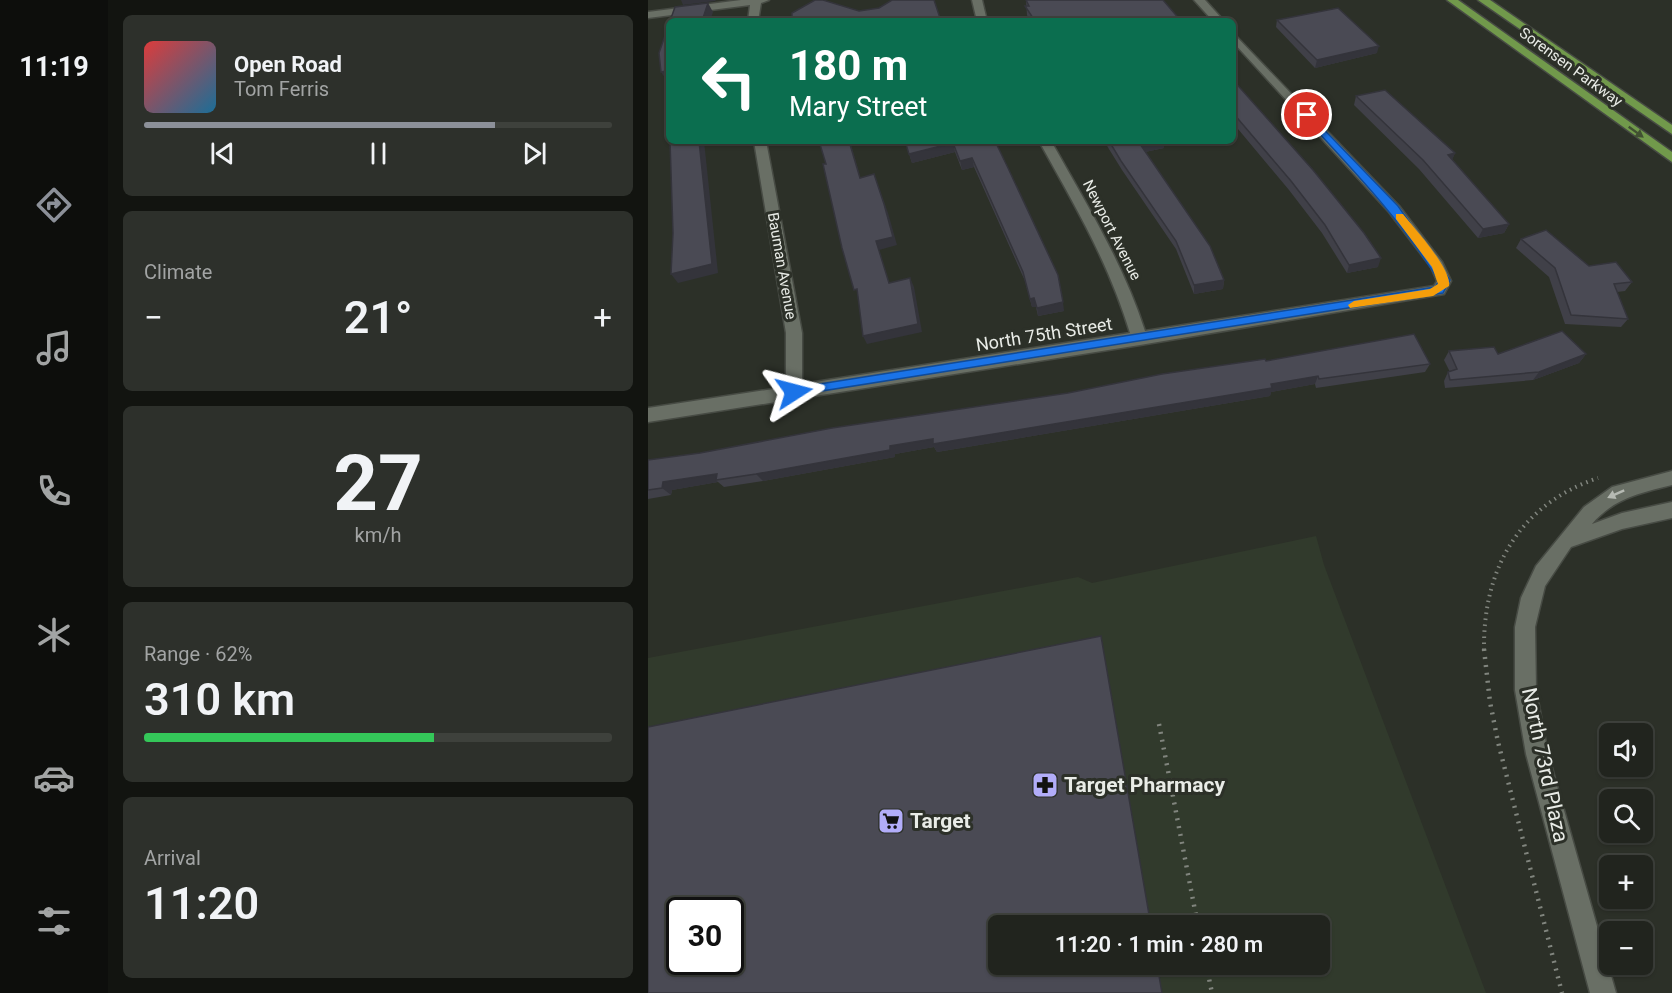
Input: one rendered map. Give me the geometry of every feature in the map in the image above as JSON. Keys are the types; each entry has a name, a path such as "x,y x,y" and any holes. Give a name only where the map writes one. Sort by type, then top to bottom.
{"main road":[{"name":"Sorensen Parkway","path":"1452,0 1672,158"},
{"name":"Sorensen Parkway","path":"1483,0 1672,130"}],"street":[{"path":"648,15 764,0"},
{"path":"977,0 981,18"},
{"path":"1199,0 1216,18"},
{"path":"753,18 756,1"},
{"name":"North 75th Street","path":"648,415 1433,292 1443,286 1444,280 1437,266 1394,209 1236,39"},
{"name":"Bauman Avenue","path":"761,144 794,333 794,392"},
{"name":"Newport Avenue","path":"1047,144 1106,250 1123,286 1140,339"},
{"name":"North 73rd Plaza","path":"1603,993 1544,781 1531,717 1524,665 1525,627 1531,597 1539,580 1564,542 1593,508 1609,496 1672,478"},
{"path":"1564,542 1622,521 1672,510"}],"path":[{"path":"1159,724 1196,915"},
{"path":"1208,975 1212,993"}],"shaded area":[{"path":"1316,536 1324,565 1486,993 648,993 648,658 1078,577 1092,583"}],"building":[{"path":"815,0 823,0 859,11 879,8 892,0 934,0 940,18 792,18 792,13"},
{"path":"1026,0 1163,0 1178,18 1033,18 1025,6 1029,6"},
{"path":"708,3 703,18 671,18 675,7"},
{"path":"1338,8 1379,46 1317,60 1277,20"},
{"path":"666,33 666,71 661,72 659,53"},
{"path":"1236,83 1313,170 1364,233 1381,258 1349,265 1325,225 1236,117"},
{"path":"1385,90 1455,153 1448,155 1509,224 1483,229 1423,160 1356,96"},
{"path":"670,144 699,144 712,264 671,274 673,233"},
{"path":"820,144 850,144 860,178 874,174 893,237 876,241 889,283 910,278 918,324 863,336 857,289 854,290 842,248 823,164 826,164"},
{"path":"906,144 949,144 909,154"},
{"path":"953,144 996,144 1058,275 1063,302 1037,308 1034,298 1030,299 1023,272 972,158 960,161"},
{"path":"1111,144 1140,144 1210,246 1224,280 1194,285 1176,241"},
{"path":"1546,230 1589,266 1616,262 1632,282 1614,284 1628,319 1571,315 1555,268 1521,239"},
{"path":"1562,331 1586,354 1539,372 1450,380 1448,372 1457,369 1449,351 1494,347 1498,354"},
{"path":"1414,334 1430,364 1319,379 1318,376 1271,384 1272,388 933,444 933,439 890,446 890,450 756,474 716,480 717,474 663,482 662,488 648,490 648,460 700,453 832,428 1068,393 1162,374 1265,359 1266,361"},
{"name":"Target","path":"1101,636 1149,915 988,915 988,975 1159,975 1162,993 648,993 648,727"}],"slow traffic":[{"path":"1354,305 1433,292 1443,286 1444,280 1437,266 1400,216"}],"place":[{"name":"Target Pharmacy","path":"1045,785"},
{"name":"Target","path":"891,821"}],"route":[{"path":"794,392 1388,300 1439,290 1444,280 1423,246 1394,209 1307,115"}]}
